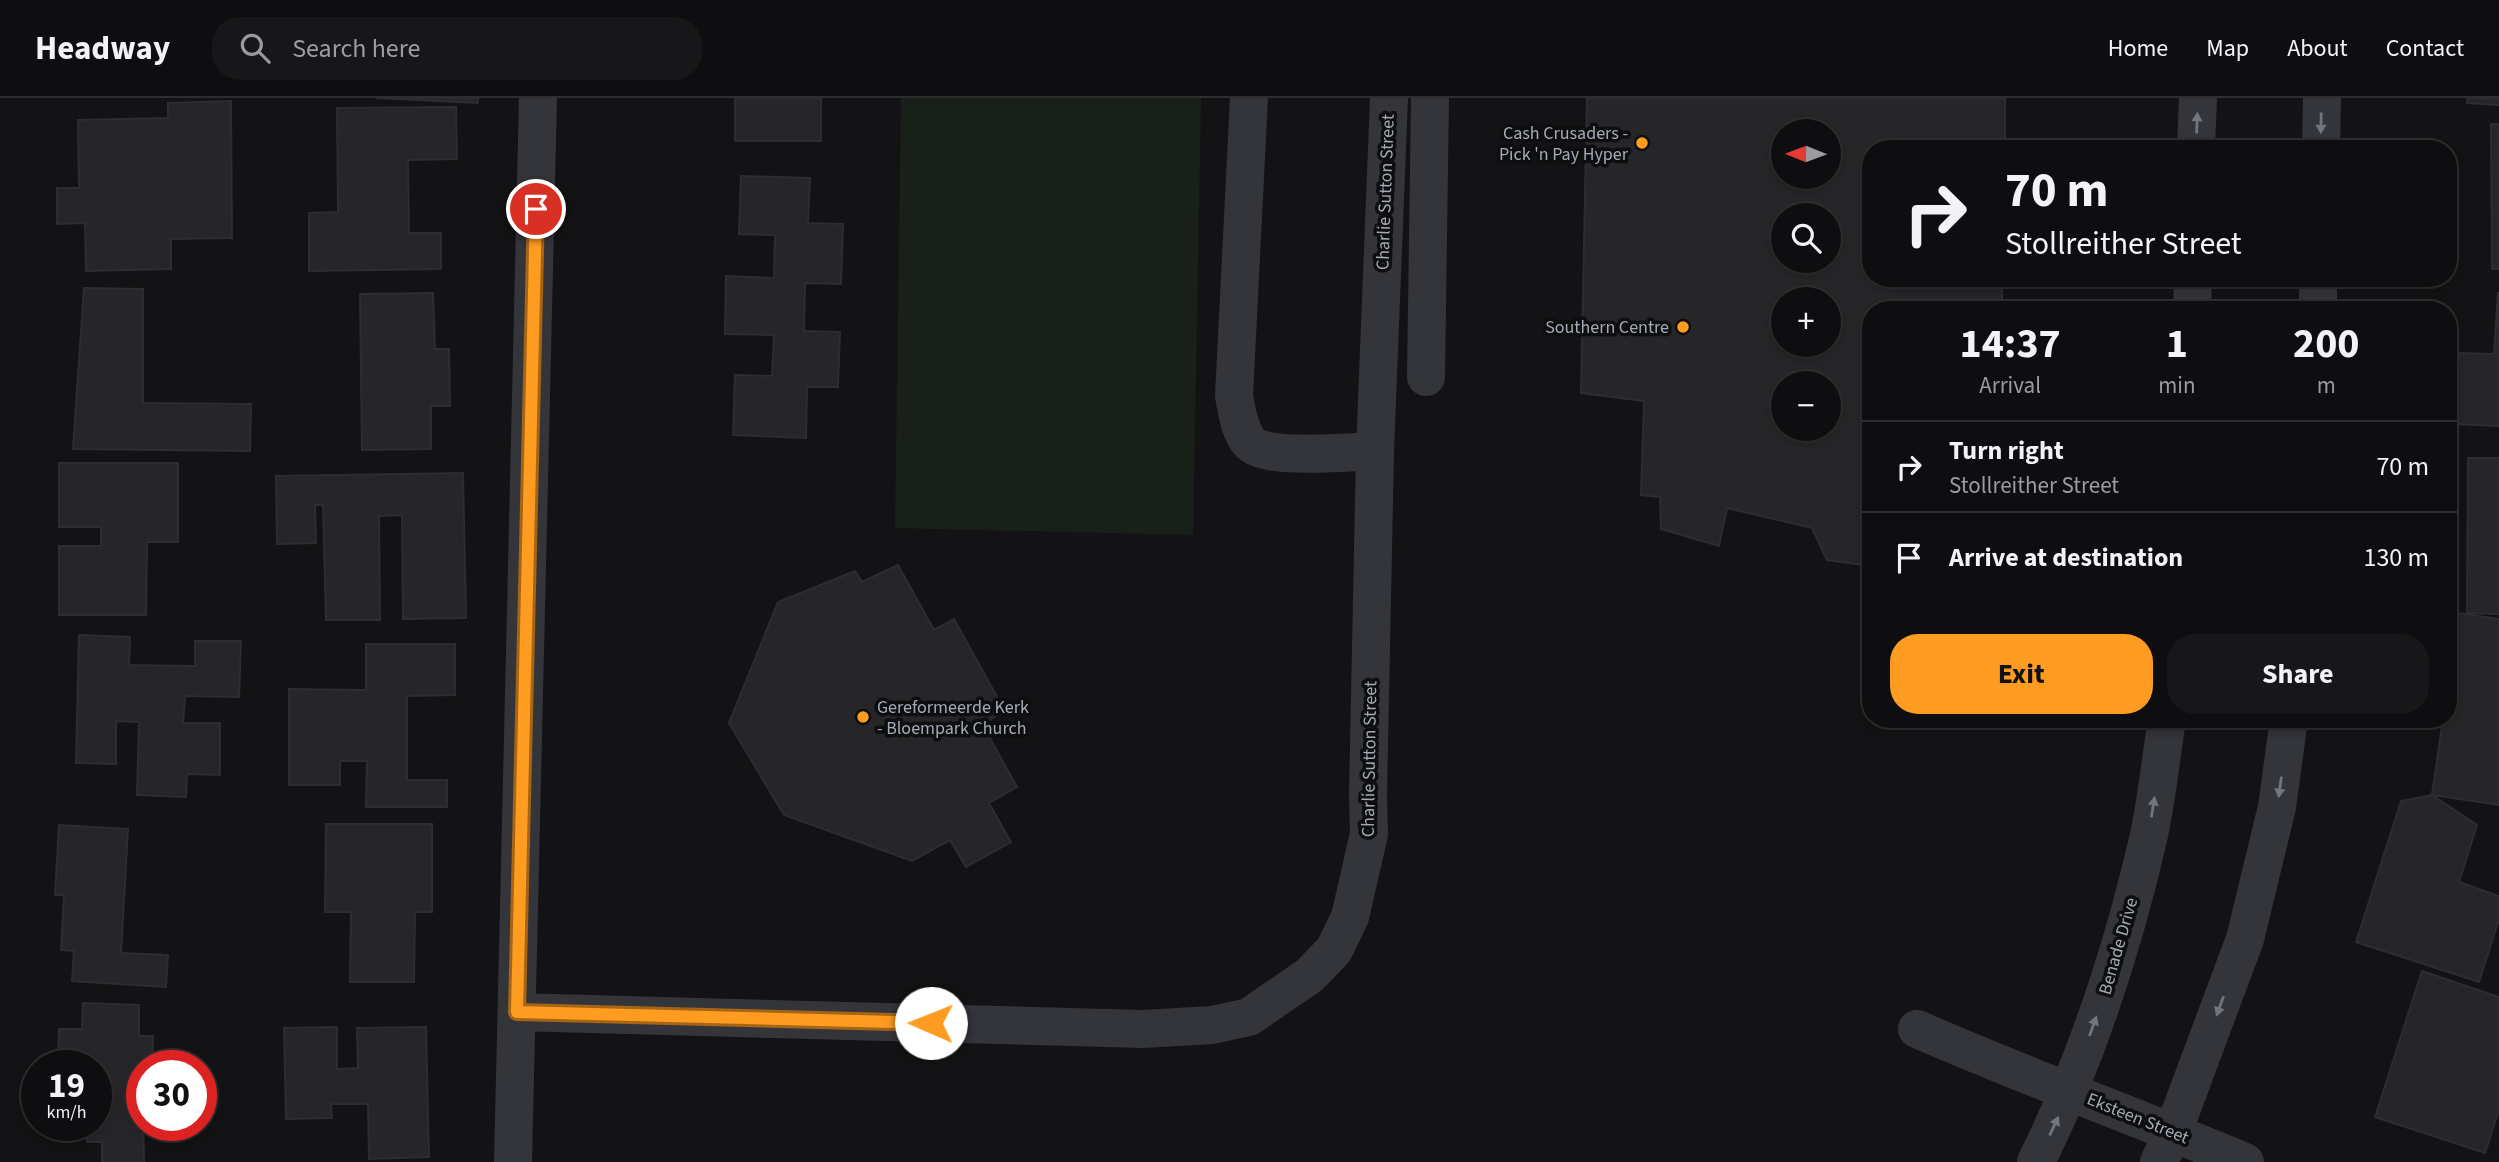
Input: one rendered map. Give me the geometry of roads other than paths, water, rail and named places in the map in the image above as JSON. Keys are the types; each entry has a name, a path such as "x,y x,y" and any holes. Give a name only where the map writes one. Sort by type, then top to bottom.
{"street":[{"path":"513,1162 538,98"},
{"path":"1250,98 1234,396 1240,424 1250,444 1271,453 1375,451"},
{"name":"Charlie Sutton Street","path":"517,1012 1143,1029 1212,1025 1250,1017 1310,975 1335,950 1350,917 1369,834 1376,412 1389,98"},
{"path":"1426,377 1430,98"},
{"path":"2196,140 2198,98"},
{"path":"2321,140 2322,98"},
{"path":"1379,356 1426,377"},
{"path":"1376,412 1426,377"},
{"name":"Benade Drive","path":"2036,1162 2069,1090 2117,961 2149,833 2166,728"},
{"path":"2166,1147 2245,939 2277,807 2288,728"},
{"name":"Eksteen Street","path":"1917,1029 1998,1064 2069,1090 2166,1147 2245,1162"}],"place":[{"name":"Cash Crusaders - Pick 'n Pay Hyper","path":"1642,143"},
{"name":"Southern Centre","path":"1683,327"},
{"name":"Gereformeerde Kerk - Bloempark Church","path":"863,717"}]}
